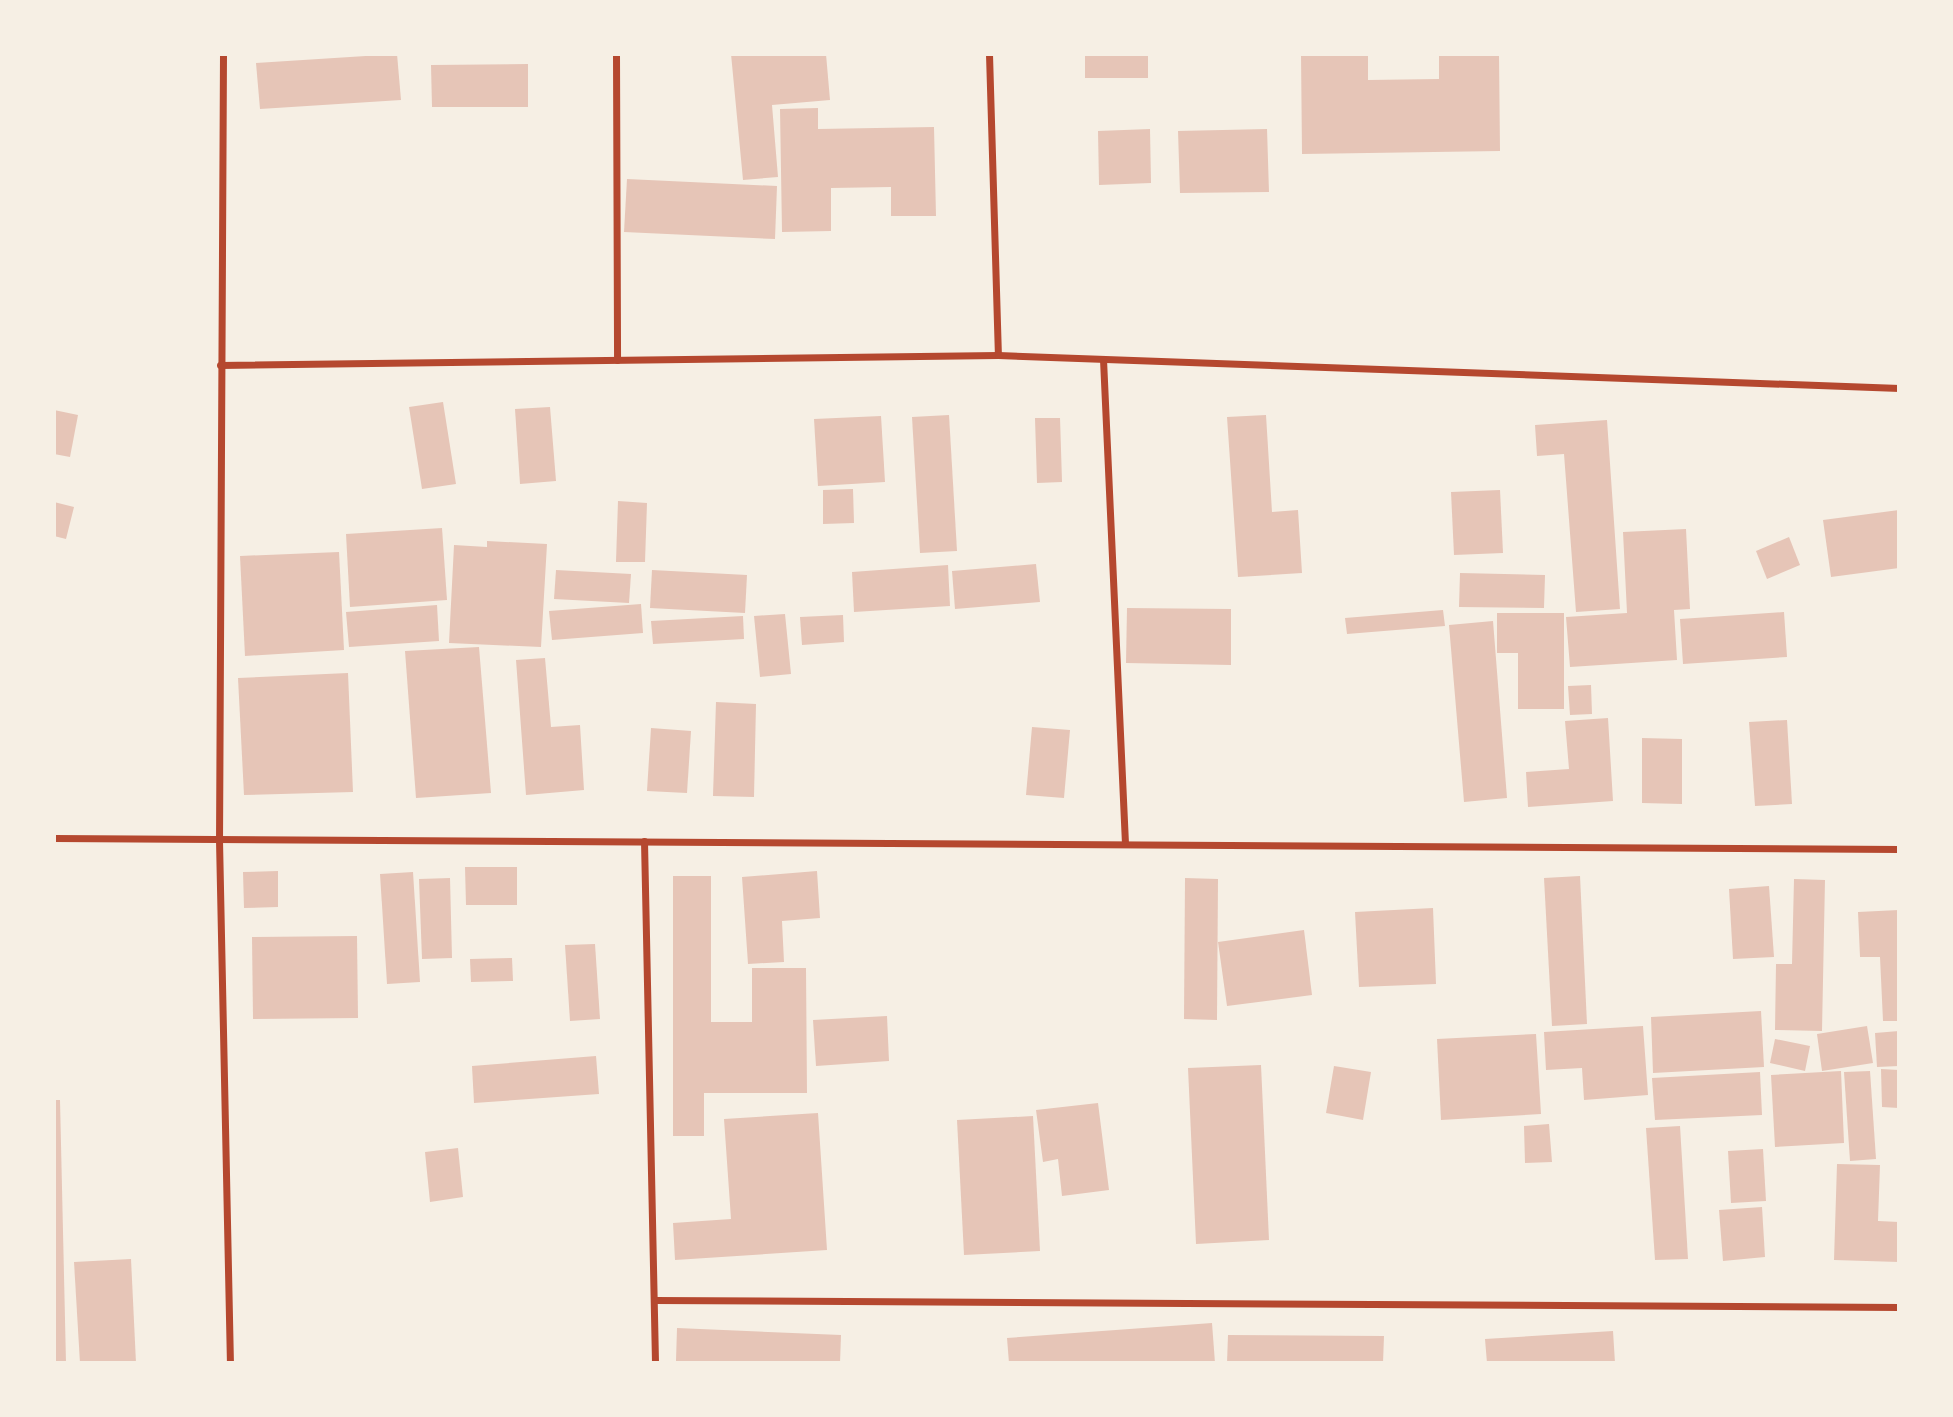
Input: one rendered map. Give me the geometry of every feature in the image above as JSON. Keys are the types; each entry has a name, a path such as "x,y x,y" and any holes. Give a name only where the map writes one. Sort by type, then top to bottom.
{"street":[{"path":"223,54 219,840 230,1363"},
{"path":"616,54 617,360"},
{"path":"989,54 998,355"},
{"path":"220,365 998,355 1899,388"},
{"path":"1103,359 1125,842"},
{"path":"54,838 1125,842 1899,849"},
{"path":"644,841 655,1363"},
{"path":"654,1300 1899,1307"}],"building":[{"path":"397,54 401,100 260,109 256,63"},
{"path":"731,54 826,54 830,100 772,105 778,177 743,180"},
{"path":"1085,54 1148,54 1148,78 1085,78"},
{"path":"1301,54 1368,54 1368,80 1439,79 1439,54 1499,54 1500,151 1302,154"},
{"path":"528,64 528,107 432,107 431,65"},
{"path":"818,108 818,129 934,127 936,216 891,216 891,187 831,188 831,231 782,232 780,109"},
{"path":"1150,129 1151,183 1099,185 1098,131"},
{"path":"1267,129 1269,192 1180,193 1178,131"},
{"path":"627,179 777,186 775,239 624,232"},
{"path":"443,402 456,484 422,489 409,407"},
{"path":"550,407 556,481 520,484 515,409"},
{"path":"54,410 78,415 70,457 54,454"},
{"path":"949,415 957,551 920,553 912,417"},
{"path":"1266,415 1272,512 1298,510 1302,573 1238,577 1227,417"},
{"path":"881,416 885,482 818,486 814,419"},
{"path":"1035,418 1060,418 1062,482 1037,483"},
{"path":"1607,420 1620,609 1576,612 1564,454 1537,456 1535,425"},
{"path":"853,489 854,523 823,524 823,490"},
{"path":"1500,490 1503,553 1454,555 1451,492"},
{"path":"618,501 647,503 645,562 616,562"},
{"path":"54,502 74,507 66,539 54,536"},
{"path":"1899,510 1899,568 1831,577 1823,520"},
{"path":"442,528 447,600 350,607 346,534"},
{"path":"1686,529 1690,609 1674,610 1677,660 1570,667 1566,617 1627,613 1623,532"},
{"path":"1789,537 1800,565 1767,579 1756,551"},
{"path":"487,541 547,544 541,647 449,643 454,545 487,547"},
{"path":"339,552 344,650 245,656 240,556"},
{"path":"1036,564 1040,602 955,609 952,571"},
{"path":"948,565 950,606 854,612 852,572"},
{"path":"556,570 631,574 629,603 554,599"},
{"path":"652,570 747,575 745,613 650,608"},
{"path":"1460,573 1545,575 1544,608 1459,607"},
{"path":"641,604 643,633 552,640 549,611"},
{"path":"437,605 439,641 349,647 346,612"},
{"path":"1127,608 1231,609 1231,665 1126,663"},
{"path":"1443,610 1445,626 1347,634 1345,618"},
{"path":"1784,612 1787,657 1683,664 1680,619"},
{"path":"1497,613 1564,613 1564,709 1518,709 1518,653 1497,653"},
{"path":"785,614 791,674 760,677 754,616"},
{"path":"843,615 844,642 802,645 800,617"},
{"path":"743,616 744,639 653,644 651,621"},
{"path":"1493,621 1507,798 1464,802 1449,625"},
{"path":"479,647 491,793 416,798 405,651"},
{"path":"545,658 551,727 580,725 584,790 526,795 516,660"},
{"path":"348,673 353,792 244,795 238,678"},
{"path":"1591,685 1592,714 1570,715 1568,686"},
{"path":"716,702 756,704 754,797 713,796"},
{"path":"1608,718 1613,801 1528,807 1526,772 1569,769 1565,721"},
{"path":"1787,720 1792,804 1755,806 1749,722"},
{"path":"1032,727 1070,730 1064,798 1026,795"},
{"path":"651,728 691,731 687,793 647,791"},
{"path":"1642,738 1682,739 1682,804 1642,803"},
{"path":"465,867 517,867 517,905 466,905"},
{"path":"278,871 278,907 244,908 243,872"},
{"path":"817,871 820,918 782,921 784,962 748,964 742,877"},
{"path":"413,872 420,982 387,984 380,874"},
{"path":"673,876 711,876 711,1022 752,1022 752,968 806,968 807,1093 704,1093 704,1136 673,1136"},
{"path":"1580,876 1587,1024 1552,1026 1544,878"},
{"path":"450,878 452,958 422,959 419,879"},
{"path":"1185,878 1218,879 1217,1020 1184,1019"},
{"path":"1794,879 1825,880 1822,1031 1775,1030 1776,964 1792,964"},
{"path":"1769,886 1774,957 1733,959 1729,889"},
{"path":"1433,908 1436,984 1359,987 1355,912"},
{"path":"1899,910 1899,1021 1883,1021 1880,957 1860,957 1858,912"},
{"path":"1304,930 1312,995 1227,1006 1218,942"},
{"path":"357,936 358,1018 253,1019 252,937"},
{"path":"595,944 600,1019 570,1021 565,945"},
{"path":"512,958 513,981 471,982 470,959"},
{"path":"1761,1011 1764,1067 1653,1073 1651,1017"},
{"path":"887,1016 889,1061 816,1066 813,1020"},
{"path":"1643,1026 1648,1095 1584,1100 1582,1068 1546,1070 1544,1032"},
{"path":"1867,1026 1873,1063 1822,1071 1817,1034"},
{"path":"1899,1031 1899,1066 1877,1067 1875,1033"},
{"path":"1536,1034 1541,1114 1441,1120 1437,1039"},
{"path":"1775,1039 1810,1046 1805,1071 1770,1063"},
{"path":"596,1056 599,1094 474,1103 472,1066"},
{"path":"1261,1065 1269,1240 1196,1244 1188,1068"},
{"path":"1334,1066 1371,1072 1363,1120 1326,1113"},
{"path":"1881,1069 1899,1070 1899,1108 1882,1107"},
{"path":"1841,1071 1844,1143 1775,1147 1771,1075"},
{"path":"1870,1071 1876,1159 1850,1161 1844,1072"},
{"path":"1760,1072 1762,1115 1655,1120 1652,1078"},
{"path":"54,1100 60,1100 66,1363 54,1363"},
{"path":"1098,1103 1109,1190 1062,1196 1058,1159 1043,1162 1036,1110"},
{"path":"818,1113 827,1250 675,1260 673,1223 731,1219 724,1119"},
{"path":"1033,1116 1040,1251 964,1255 957,1120"},
{"path":"1549,1124 1552,1162 1525,1163 1524,1126"},
{"path":"1680,1126 1688,1259 1655,1260 1646,1128"},
{"path":"458,1148 463,1197 430,1202 425,1152"},
{"path":"1763,1149 1766,1201 1731,1203 1728,1151"},
{"path":"1837,1164 1880,1165 1878,1221 1899,1222 1899,1262 1834,1260"},
{"path":"1762,1207 1765,1257 1723,1261 1719,1210"},
{"path":"131,1259 136,1363 80,1363 74,1262"},
{"path":"1212,1323 1215,1363 1009,1363 1007,1338"},
{"path":"677,1328 841,1335 840,1363 676,1361"},
{"path":"1613,1331 1615,1363 1487,1363 1485,1339"},
{"path":"1228,1335 1384,1336 1383,1363 1227,1363"}]}
